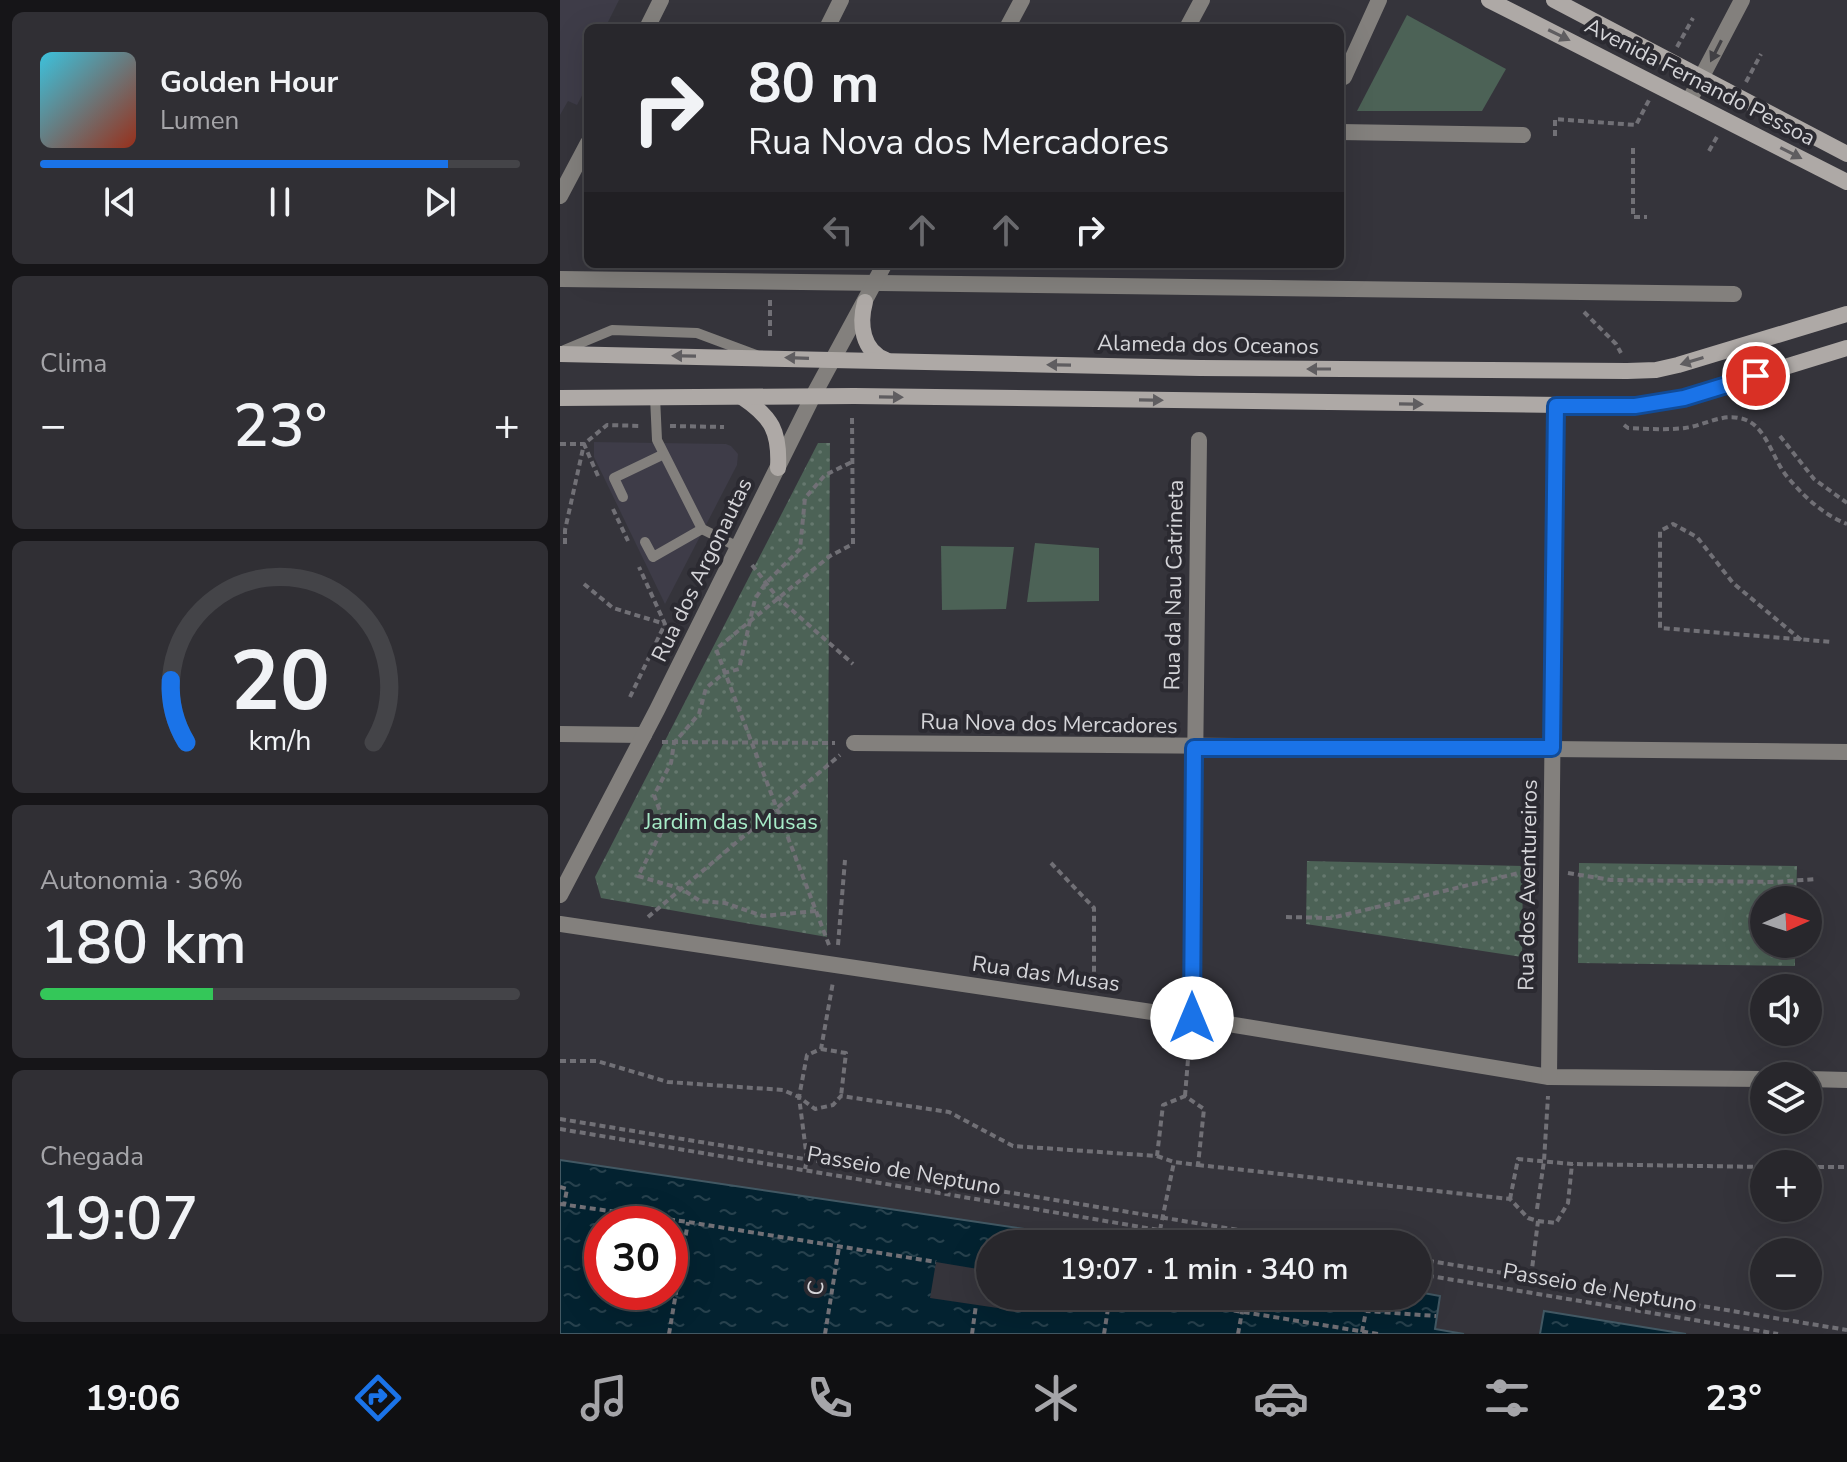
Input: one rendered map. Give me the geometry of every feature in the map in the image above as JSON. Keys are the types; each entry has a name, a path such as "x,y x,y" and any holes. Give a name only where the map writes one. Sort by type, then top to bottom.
{"main road":[{"name":"Avenida Fernando Pessoa","path":"1489,0 1847,182"},
{"name":"Avenida Fernando Pessoa","path":"1554,0 1847,154"},
{"path":"865,302 862,324 866,340 874,353 887,361"},
{"name":"Alameda dos Oceanos","path":"560,353 1200,368 1656,370 1847,314"},
{"path":"560,401 582,398 813,396 1622,406 1684,398 1847,348"},
{"path":"741,397 765,415 774,429 778,468"}],"street":[{"path":"649,24 661,0"},
{"path":"829,24 841,0"},
{"path":"1009,24 1022,0"},
{"path":"1189,24 1202,0"},
{"path":"1344,77 1379,0"},
{"path":"1689,101 1742,0"},
{"path":"1344,132 1523,135"},
{"path":"560,196 584,151"},
{"name":"Rua dos Argonautas","path":"560,895 644,735 813,396 882,268"},
{"path":"560,279 1734,294"},
{"name":"Rua dos Aventureiros","path":"1549,1077 1556,406"},
{"name":"Rua da Nau Catrineta","path":"1192,1018 1199,440"},
{"path":"560,734 644,735"},
{"name":"Rua Nova dos Mercadores","path":"854,743 1847,752"},
{"name":"Rua das Musas","path":"560,924 1192,1018 1549,1077 1750,1079"},
{"path":"1822,1079 1847,1080"}],"lane":[{"path":"560,353 612,330 697,333 762,357"},
{"path":"655,397 657,440 662,455 702,529 738,547"},
{"path":"623,497 614,478 662,455"},
{"path":"645,542 653,557 702,529"}],"path":[{"path":"1555,136 1555,119 1604,122"},
{"path":"1633,148 1633,217 1647,217"},
{"path":"770,282 770,341"},
{"path":"770,301 784,301"},
{"path":"1577,311 1586,313 1620,348 1622,371"},
{"path":"1622,406 1622,419 1628,428 1687,428 1728,417 1749,421 1757,426 1783,472 1803,495 1824,512 1847,524"},
{"path":"836,966 716,649 830,556 853,544 852,417"},
{"path":"565,545 565,530 584,444 607,425 724,427"},
{"path":"1780,436 1814,479 1847,503"},
{"path":"560,444 584,444"},
{"path":"584,444 602,486"},
{"path":"816,911 763,916 725,903 700,901 682,889 638,876 665,825 654,795 671,763 674,743 699,714 706,688 724,673 739,669 755,599 765,584 800,549 805,498 825,475 852,462"},
{"path":"609,499 627,541"},
{"path":"1801,640 1733,583 1697,537 1673,524 1660,531 1660,628 1801,640 1833,642"},
{"path":"757,554 751,567 765,584 853,664"},
{"path":"630,697 665,624 634,555"},
{"path":"584,584 613,608 665,624"},
{"path":"668,731 662,743 854,743"},
{"path":"629,933 854,743"},
{"path":"821,1049 836,966 845,860"},
{"path":"1051,863 1094,908 1094,1004"},
{"path":"1775,882 1816,879"},
{"path":"1286,917 1331,918"},
{"path":"1185,1096 1192,1018"},
{"path":"560,1061 597,1061 668,1082 783,1090 799,1097 815,1109 833,1105 841,1096 846,1053 821,1049 807,1055 799,1097 807,1159 805,1170"},
{"path":"1537,1209 1544,1161 1549,1077"},
{"path":"841,1096 949,1112 1013,1146 1157,1156 1198,1165 1510,1199 1528,1218 1556,1223 1568,1203 1572,1164"},
{"path":"1157,1156 1163,1105 1185,1096"},
{"path":"1185,1096 1204,1109 1198,1165"},
{"path":"560,1119 1236,1230"},
{"name":"Passeio de Neptuno","path":"560,1129 1160,1230"},
{"path":"1510,1199 1518,1159 1572,1164 1750,1167"},
{"path":"1160,1230 1174,1162"},
{"path":"1822,1167 1847,1167"},
{"path":"560,1187 567,1189 562,1204 584,1207"},
{"path":"1531,1277 1538,1221"},
{"path":"688,1222 936,1262"},
{"name":"C","path":"825,1334 839,1247"},
{"path":"1432,1261 1847,1330"},
{"name":"Passeio de Neptuno","path":"1432,1276 1778,1334"},
{"path":"972,1334 976,1305"},
{"path":"669,1334 673,1310"},
{"path":"1104,1334 1108,1310"},
{"path":"1230,1310 1378,1334"},
{"path":"1362,1333 1366,1311 1436,1316"},
{"path":"1238,1334 1242,1312"}],"shaded area":[{"path":"560,0 619,0 607,24 584,24 584,92 577,105 568,101 560,115"},
{"path":"594,442 726,444 738,454 737,465 665,604 594,457"}],"green space":[{"path":"1407,15 1506,69 1482,111 1357,111"},
{"name":"Jardim das Musas","path":"818,443 830,443 827,937 601,898 595,877"},
{"path":"1035,543 1099,548 1099,601 1027,602"},
{"path":"941,546 1014,547 1006,609 942,610"},
{"path":"1307,861 1523,866 1522,957 1306,924"},
{"path":"1579,863 1797,866 1796,886 1750,886 1750,958 1795,958 1795,966 1578,963"}],"water":[{"path":"560,1160 1031,1230 976,1230 976,1310 1432,1310 1432,1295 1440,1296 1435,1329 1464,1334 560,1334"},
{"path":"1544,1311 1686,1334 1540,1334"}],"pier":[{"path":"936,1262 976,1269 976,1305 930,1298"}],"route":[{"path":"1192,1018 1194,748 1552,748 1556,406 1635,406 1684,398 1756,376"}]}
